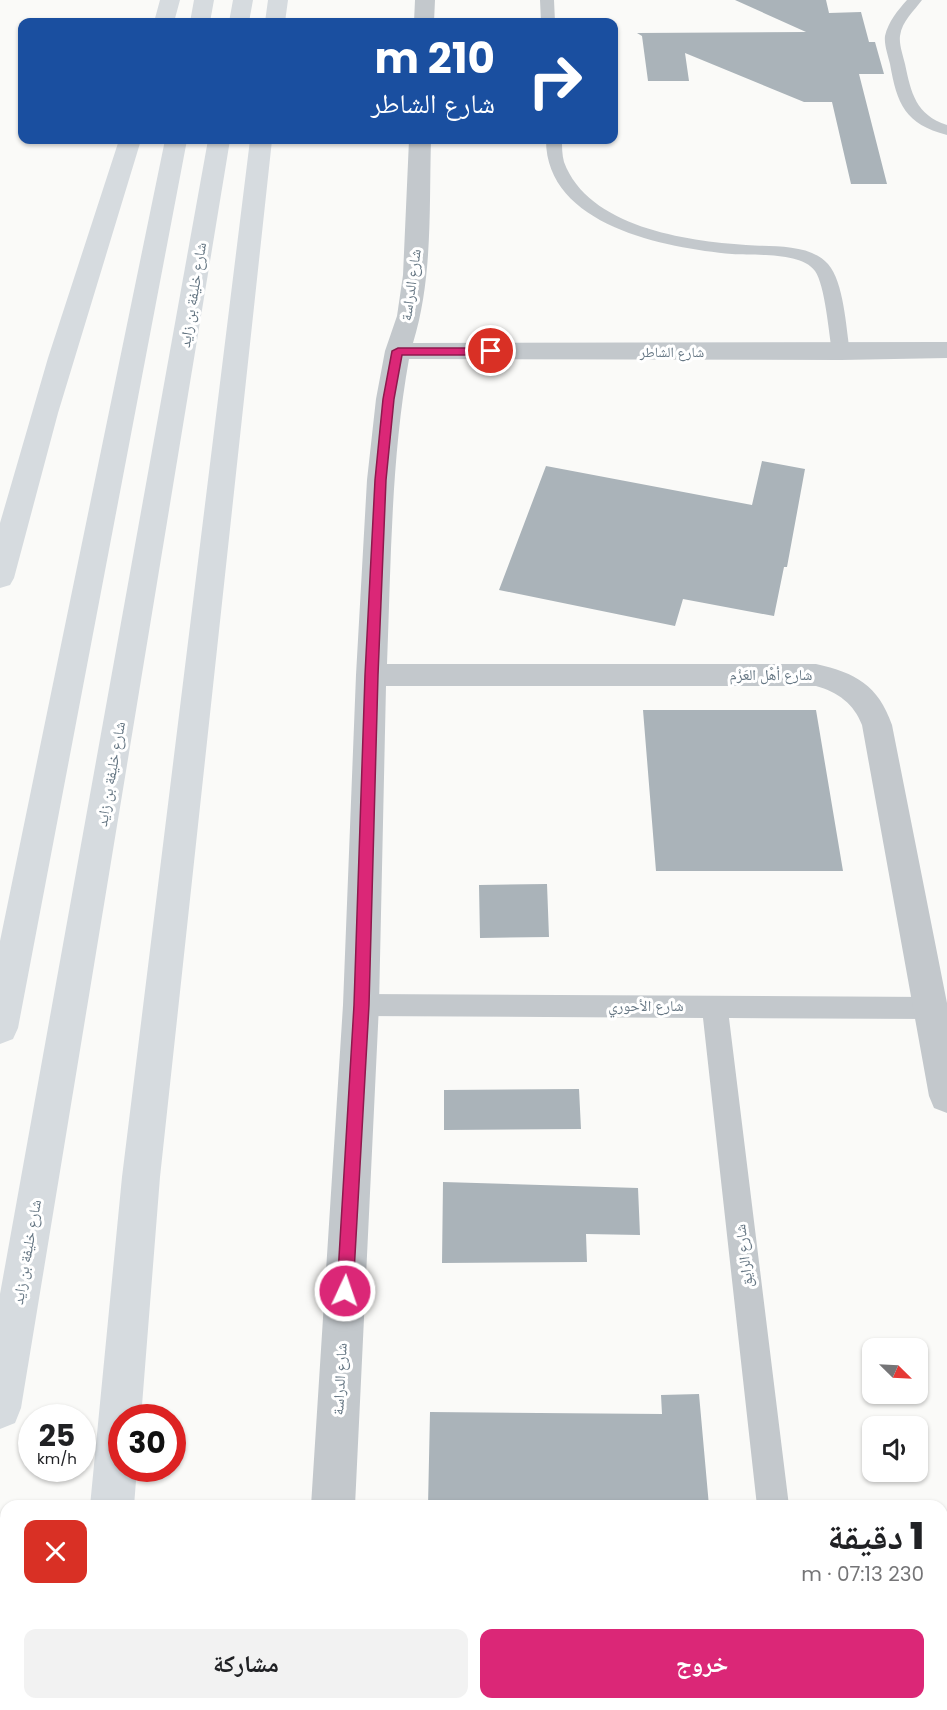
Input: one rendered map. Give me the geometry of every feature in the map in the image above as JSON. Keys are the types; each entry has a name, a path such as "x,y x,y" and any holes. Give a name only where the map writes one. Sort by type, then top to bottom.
{"main road":[{"path":"165,18 170,0"},
{"path":"201,18 204,0"},
{"path":"240,18 243,0"},
{"path":"276,18 278,0"},
{"path":"0,578 19,500 60,358 129,144"},
{"path":"0,1028 175,144"},
{"name":"شارع خليفة بن زايد","path":"0,1408 218,144"},
{"path":"113,1500 141,1177 261,144"}],"street":[{"path":"424,18 425,0"},
{"name":"شارع الدراسة","path":"333,1500 361,1005 371,675 382,470 386,420 398,351 409,315 415,275 420,144"},
{"name":"شارع الشاطر","path":"398,351 841,352 947,350"},
{"name":"شارع أهْل العَزْم","path":"371,675 808,675 831,678 857,692 874,713 947,1096"}],"lane":[{"path":"547,0 548,18"},
{"path":"915,0 904,11 892,37 904,100 915,116 934,127 947,130"},
{"path":"554,144 556,161 565,181 582,200 605,216 635,230 699,244 797,255 815,262 826,273 841,352"},
{"name":"شارع الأحوري","path":"361,1005 930,1008"},
{"name":"شارع الرايق","path":"715,1006 772,1500"}],"building":[{"path":"735,0 826,0 829,13 861,12 869,42 875,42 884,74 859,74 887,184 851,184 832,102 804,102 685,53 689,81 648,81 642,36 637,33 806,32"},
{"path":"762,461 805,469 787,567 784,567 774,616 683,599 675,626 499,590 546,466 752,505"},
{"path":"643,710 816,710 843,871 656,871"},
{"path":"547,884 549,937 480,938 479,885"},
{"path":"579,1089 581,1129 444,1130 444,1090"},
{"path":"443,1182 638,1188 640,1235 586,1234 587,1262 442,1263"},
{"path":"699,1394 708,1500 428,1500 430,1412 662,1414 661,1395"}],"route":[{"path":"345,1291 361,1005 371,675 381,480 389,399 398,351 491,351"}]}
